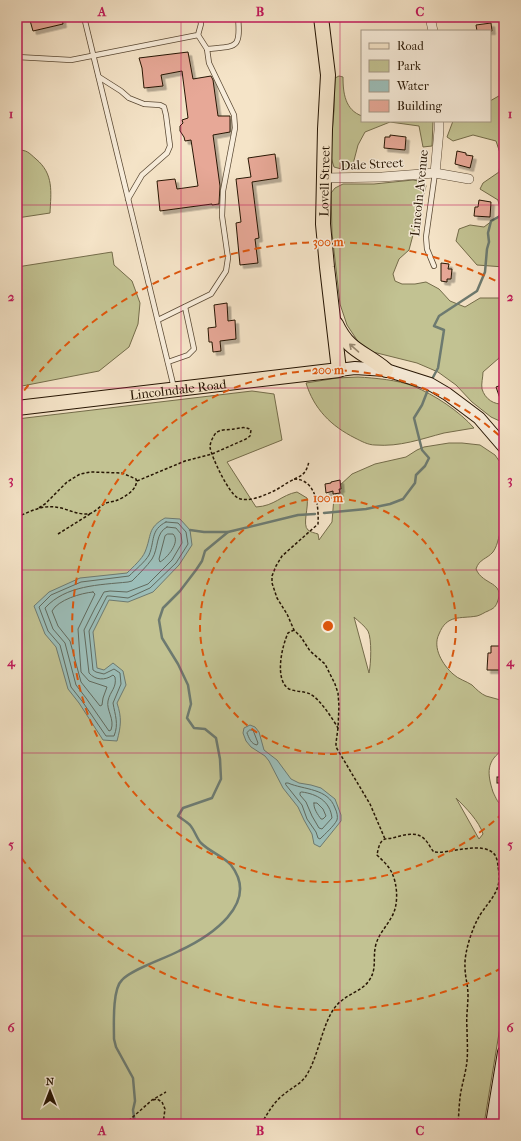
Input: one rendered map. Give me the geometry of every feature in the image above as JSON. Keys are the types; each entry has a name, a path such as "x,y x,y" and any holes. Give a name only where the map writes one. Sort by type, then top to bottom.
{"main road":[{"name":"Lovell Street","path":"321,17 328,75 324,129 323,224 339,370"},
{"path":"332,310 336,324 349,345 358,352 374,360 386,370"},
{"path":"339,370 354,368 386,370 430,384 447,394 479,418 503,445"},
{"name":"Lincolndale Road","path":"17,408 339,370"},
{"path":"492,1124 504,1052"}],"street":[{"path":"430,17 433,30"},
{"name":"Lincoln Avenue","path":"435,173 439,130 438,122"},
{"name":"Dale Street","path":"324,178 382,177 435,173 469,179"}],"lane":[{"path":"84,17 174,390"},
{"path":"158,320 211,294 226,271 228,258 222,216 223,191 236,128 234,115 209,63 207,49 198,35 201,24 200,17"},
{"path":"207,49 231,47 235,44 239,39 238,17"},
{"path":"17,57 71,60 198,35"},
{"path":"99,77 129,98 144,104 160,105 164,108 166,115 170,146 167,152 142,175 128,199"},
{"name":"Lincoln Avenue","path":"434,266 427,249 426,237 435,173"},
{"path":"168,362 188,354 194,349 185,307"}],"path":[{"path":"137,481 185,461 212,454 246,439 250,436 251,430 247,427 217,432 210,444 212,454 225,482 237,498 245,500 255,498 278,489 305,473 309,461"},
{"path":"17,516 37,509 45,504 67,482 80,474 91,472 122,473 136,479 137,481"},
{"path":"294,479 300,479 307,482 312,488 316,504 318,524 282,556 272,576 274,591 294,630 301,637 310,651 325,664 335,684 338,693 339,706 336,747 370,804 385,839"},
{"path":"58,534 105,503 116,501 126,496 136,486 137,481"},
{"path":"37,509 55,507 83,514 90,514"},
{"path":"294,630 288,633 284,641 281,661 282,680 290,689 311,694 324,708 338,728"},
{"path":"262,1124 273,1105 283,1094 299,1084 306,1076 336,1005 348,995 367,984 375,970 375,953 378,937 392,917 396,905 396,888 391,871 378,855 382,841 407,834 422,837 434,852 440,853 458,849 478,848 490,851 496,856 498,862 500,880 499,886 474,927 467,952 465,967 468,995 466,1022 467,1062 461,1092 458,1124"},
{"path":"125,1124 152,1100 166,1092"},
{"path":"152,1100 158,1099 162,1102 164,1109 164,1124"}],"green space":[{"path":"339,76 343,77 346,100 352,110 361,116 361,122 390,122 365,132 358,145 352,168 345,170 334,167 330,154 335,78"},
{"path":"504,93 504,267 477,265 456,241 459,229 470,225 484,227 501,214 498,200 480,189 483,183 499,172 501,156 496,141 473,135 453,141 447,137 453,122 491,122 491,100"},
{"path":"390,122 433,122 432,146 423,147 419,126"},
{"path":"17,150 23,150 29,153 42,165 46,171 49,177 51,191 50,213 17,218"},
{"path":"413,180 424,182 426,186 409,250 399,259 393,274 395,281 402,284 426,282 439,289 450,301 465,307 480,298 504,298 504,349 499,358 483,372 482,389 485,396 490,401 504,404 504,423 491,417 472,402 456,385 438,372 417,363 363,348 347,325 340,304 332,233 331,193 335,188 343,184 374,184"},
{"path":"112,252 114,265 132,281 140,303 138,324 129,347 99,371 17,387 17,267"},
{"path":"358,377 393,381 413,386 446,404 474,428 444,433 393,445 372,445 362,442 338,428 324,416 309,392 306,383 337,378"},
{"path":"252,391 274,394 282,440 227,462 256,507 273,503 291,493 297,492 307,498 306,528 318,534 319,540 332,522 334,497 338,487 352,474 375,464 406,457 424,447 449,443 462,443 480,445 495,455 504,468 504,526 493,552 479,563 476,569 479,574 496,587 499,596 497,603 493,608 478,616 450,620 442,628 437,639 438,650 442,661 455,676 472,685 484,695 504,701 504,749 494,758 491,763 489,773 493,792 499,803 504,807 504,1003 484,1124 17,1124 17,419","holes":["354,617 368,631 371,652 369,673","456,798 472,815 481,829 483,834 479,839"]}],"water":[{"path":"165,518 180,519 190,530 192,545 179,565 153,592 128,602 109,600 93,632 97,668 104,670 113,663 123,671 126,685 117,703 120,713 120,722 117,741 103,740 68,689 56,647 45,634 34,606 49,592 80,578 127,573 144,555 151,532 155,525"},
{"path":"250,725 255,727 259,732 264,750 277,760 291,779 299,783 321,788 335,799 341,815 341,821 320,847 314,844 312,834 298,807 283,788 269,761 265,756 251,747 246,741 243,733 244,728"}],"building":[{"path":"29,17 62,17 63,24 33,31"},
{"path":"491,23 492,31 477,30 476,25"},
{"path":"188,52 193,79 211,76 213,80 218,116 230,116 230,132 213,135 220,186 219,204 160,211 157,181 175,179 177,189 198,186 191,140 185,141 180,131 180,126 183,123 182,120 188,118 182,71 161,75 163,86 144,88 142,68 139,58"},
{"path":"390,135 406,137 405,150 384,148 385,137 390,137"},
{"path":"457,151 473,156 470,168 455,164"},
{"path":"275,154 278,178 252,182 259,238 255,239 258,263 240,265 236,223 241,222 236,179 251,177 248,158"},
{"path":"479,200 491,202 490,217 474,216 475,207 478,207"},
{"path":"441,263 449,264 448,269 452,269 451,279 447,279 447,282 441,281"},
{"path":"227,303 228,321 235,320 236,339 220,341 221,351 213,352 212,342 209,342 208,328 216,327 214,305"},
{"path":"504,384 504,407 503,407 496,387"},
{"path":"340,480 340,493 333,494 333,491 326,493 325,484"},
{"path":"491,646 502,646 501,670 487,670 488,653 491,653"},
{"path":"497,777 504,777 504,783 497,783"}],"waterway":[{"path":"431,381 438,368 444,330 434,326 439,316 477,291 485,272 489,242 488,233 491,221 502,215 504,212"},
{"path":"324,513 366,509 390,504 403,499 415,483 416,475 425,466 429,458 422,450 414,418 422,405 429,387"},
{"path":"190,530 204,532 228,532 298,515 315,514"},
{"path":"135,1124 133,1110 135,1101 133,1078 116,1047 114,1039 114,1008 119,985 122,980 133,972 191,945 217,928 236,906 240,893 239,879 231,865 201,843 190,825 178,816 183,808 212,798 221,779 220,759 216,738 205,729 194,728 187,718 191,704 188,685 178,664 162,638 159,620 163,608 180,591 196,570 202,561 205,551 228,532"}]}
